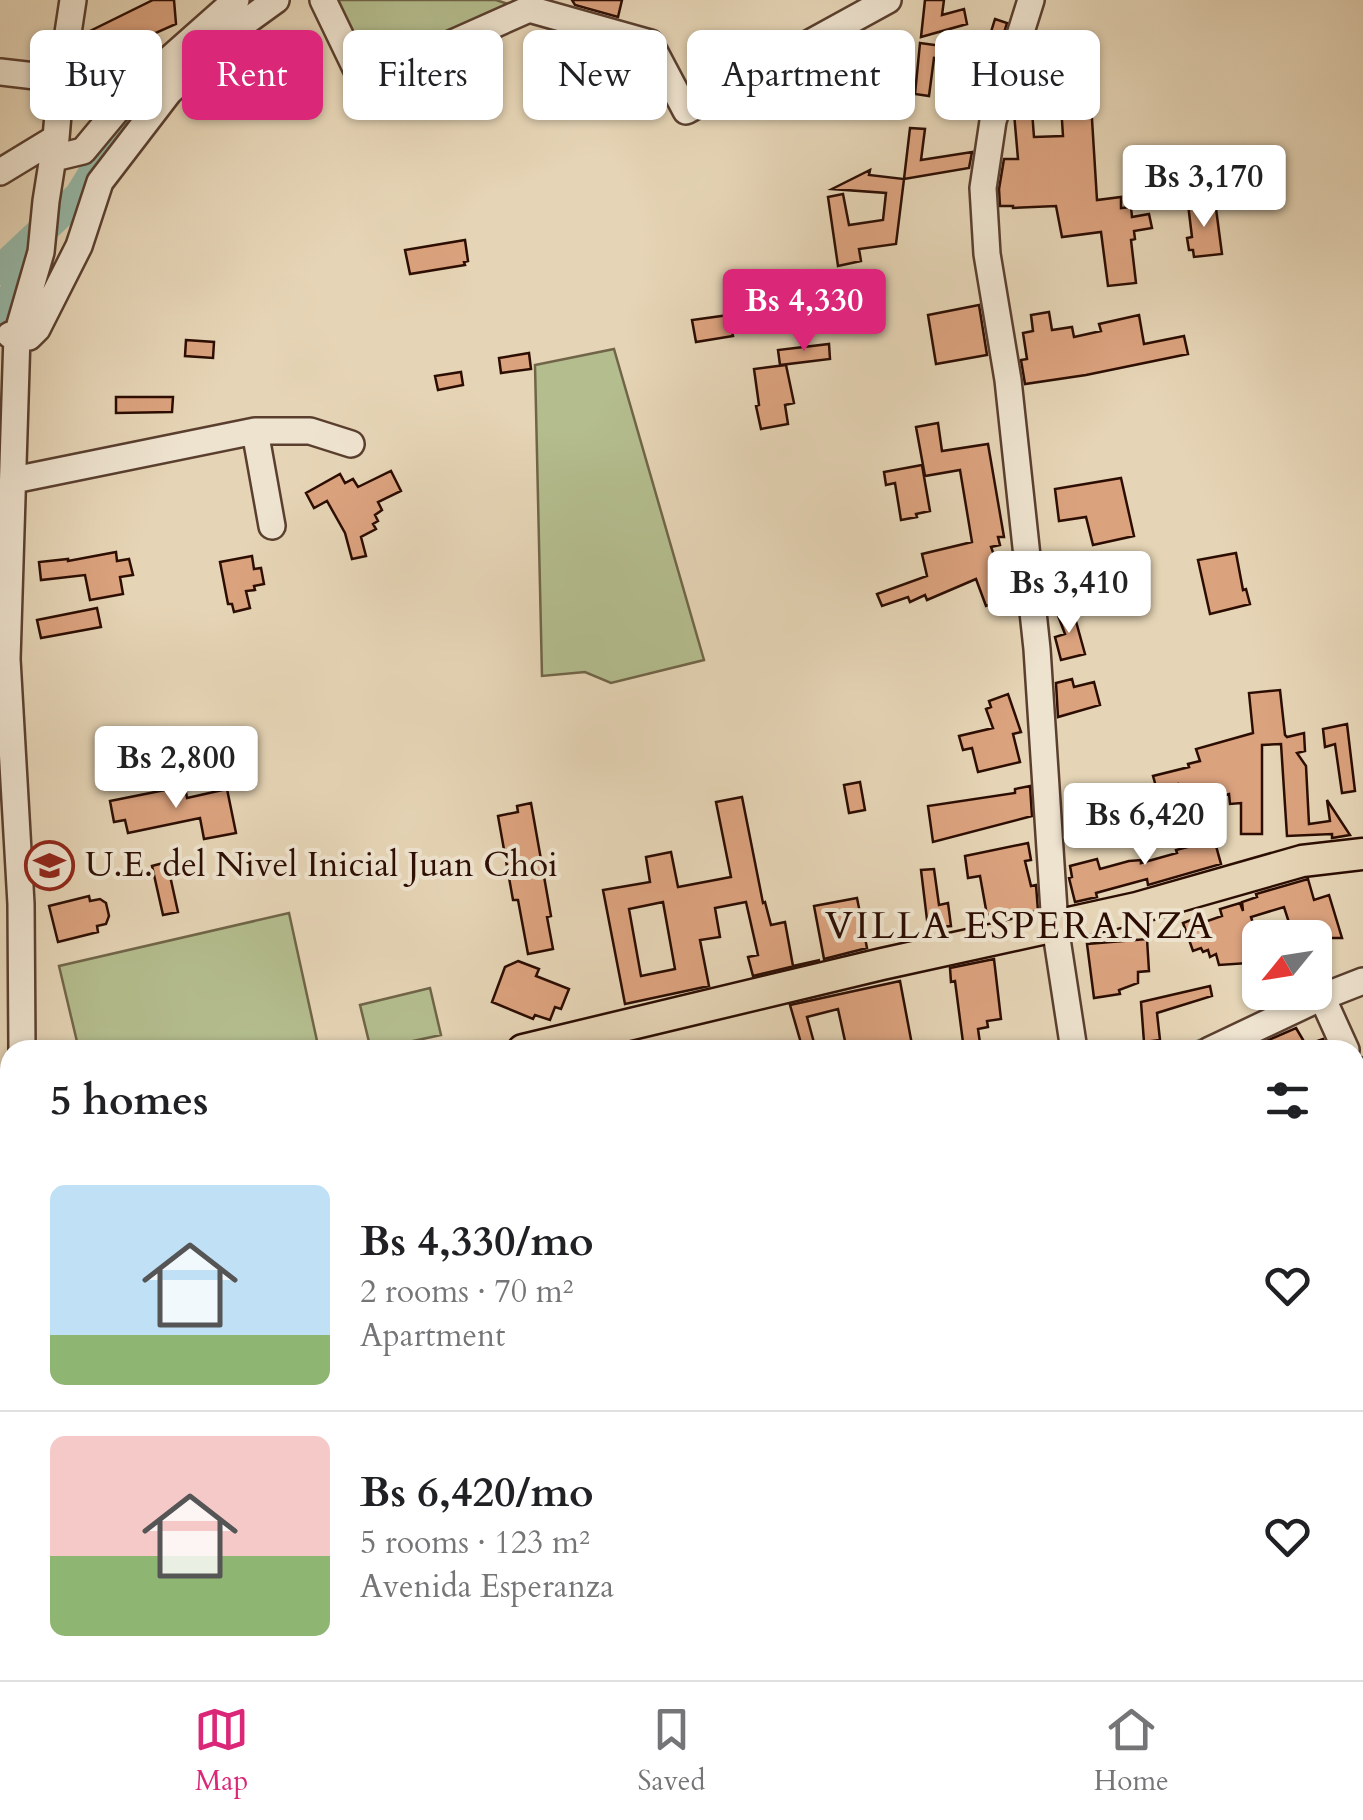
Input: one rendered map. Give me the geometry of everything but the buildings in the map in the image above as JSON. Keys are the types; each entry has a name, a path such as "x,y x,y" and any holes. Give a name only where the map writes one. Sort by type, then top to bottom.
{"main road":[{"path":"565,1040 1137,908 1302,861 1363,854"}],"street":[{"path":"68,30 73,0"},
{"path":"0,172 55,148 83,151 132,92 236,0"},
{"path":"8,335 29,337 37,329 79,246 100,182 169,92 276,0"},
{"path":"323,0 363,83 528,9 650,42 686,110 876,3"},
{"path":"1030,0 993,121 982,188 987,254 1008,380 1036,648 1056,926 1073,1040"},
{"path":"0,72 30,76"},
{"path":"22,1040 20,904 7,659 14,480 8,335 41,252 57,120"},
{"path":"14,480 254,431 310,431 352,444"},
{"path":"254,431 272,526"},
{"path":"1332,993 1363,982"},
{"path":"1231,1040 1295,1010"},
{"path":"1328,1010 1341,1040"}],"green space":[{"path":"332,0 496,0 517,7 464,30 346,30"},
{"path":"614,349 704,660 611,683 585,672 542,676 535,365"},
{"path":"289,913 317,1040 77,1040 59,966"},
{"path":"430,988 441,1035 418,1040 369,1040 360,1005"}],"waterway":[{"path":"0,270 79,196 132,110 181,63"},
{"path":"0,319 20,252"},
{"path":"1202,1040 1209,1037"}],"place":[{"name":"U.E. del Nivel Inicial Juan Choi","path":"50,865"}],"district":[{"name":"VILLA ESPERANZA","path":"1020,926"}]}
